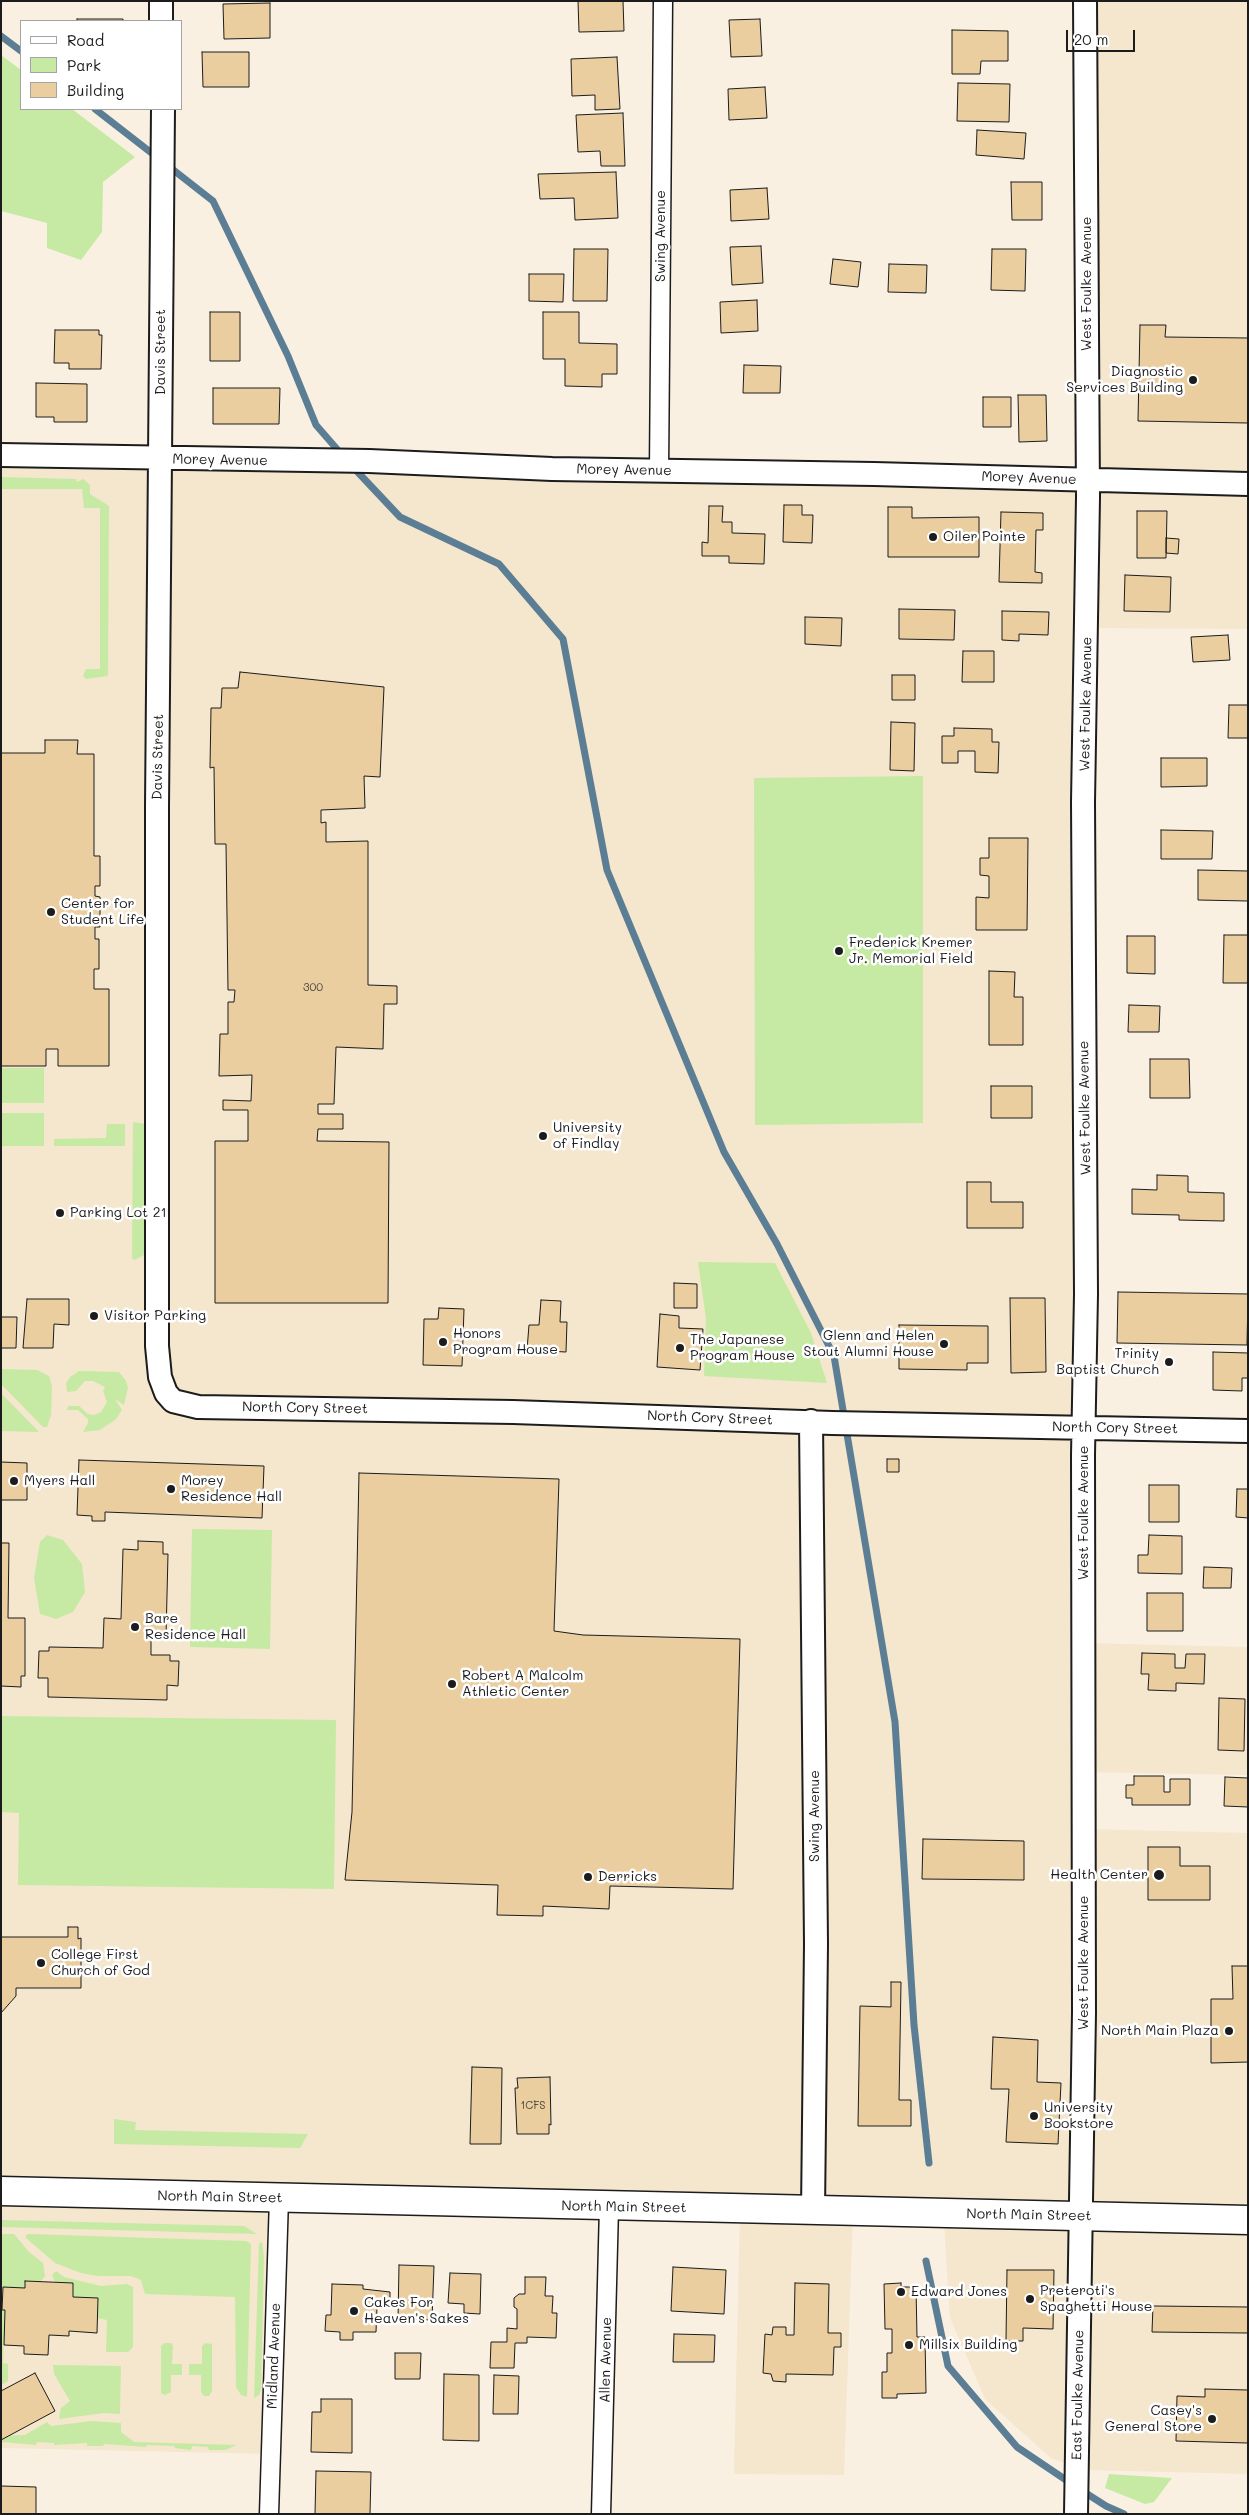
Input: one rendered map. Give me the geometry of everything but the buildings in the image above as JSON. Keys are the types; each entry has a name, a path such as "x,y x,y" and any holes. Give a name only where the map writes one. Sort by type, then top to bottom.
{"main road":[{"name":"North Main Street","path":"1,2191 609,2207 1248,2220"}],"street":[{"path":"161,1 161,20"},
{"name":"Swing Avenue","path":"658,470 663,1"},
{"name":"West Foulke Avenue","path":"1082,2216 1086,1294 1083,802 1088,480 1085,1"},
{"name":"Davis Street","path":"162,110 163,196 157,825 157,1346 162,1381 166,1393 173,1401"},
{"name":"Morey Avenue","path":"1,455 369,461 552,469 1248,484"},
{"name":"North Cory Street","path":"173,1401 198,1407 513,1412 822,1422 1248,1431"},
{"name":"Swing Avenue","path":"813,2211 822,1422"},
{"name":"Midland Avenue","path":"269,2514 279,2198"},
{"name":"Allen Avenue","path":"601,2514 609,2207"},
{"name":"East Foulke Avenue","path":"1076,2514 1082,2216"}],"shaded area":[{"name":"University of Findlay","path":"1086,1 1248,1 1248,629 1088,628 1084,1643 1248,1647 1248,1775 1084,1772 1084,1829 1248,1833 1248,2474 1087,2470 1052,2459 985,2399 950,2318 944,2222 1082,2216 853,2212 844,2475 734,2474 740,2210 280,2198 271,2454 1,2448 1,455 1088,480"}],"green space":[{"path":"1,55 20,69 20,110 73,110 135,157 103,182 102,232 81,260 47,248 47,223 1,211"},
{"path":"1,477 76,479 77,482 83,479 90,485 90,494 109,506 108,676 86,679 83,676 86,669 100,669 100,508 84,508 82,489 1,489"},
{"name":"Frederick Kremer Jr. Memorial Field","path":"923,776 923,1123 755,1125 754,778"},
{"path":"1,1068 44,1068 44,1103 1,1103"},
{"path":"1,1113 44,1113 44,1146 1,1146"},
{"path":"133,1122 145,1124 144,1255 134,1260 132,1258"},
{"path":"107,1124 125,1124 125,1146 54,1146 54,1139 106,1138"},
{"path":"698,1262 775,1263 811,1333 827,1383 704,1376 706,1319"},
{"path":"1,1369 37,1370 49,1376 52,1386 51,1415 47,1427 43,1427 1,1384"},
{"path":"79,1371 119,1372 126,1381 128,1387 124,1405 115,1399 122,1410 116,1419 100,1430 83,1432 88,1419 78,1410 67,1410 68,1406 79,1406 88,1414 94,1415 101,1412 107,1402 103,1391 105,1387 93,1381 85,1381 76,1391 67,1392 66,1383 70,1377"},
{"path":"1,1393 39,1432 1,1431"},
{"path":"192,1529 272,1530 270,1649 190,1647"},
{"path":"47,1535 63,1540 82,1564 85,1592 73,1612 56,1619 40,1614 34,1578 40,1542"},
{"path":"1,1716 336,1720 334,1889 18,1885 19,1813 1,1812"},
{"path":"114,2119 136,2122 135,2130 308,2134 300,2148 114,2144"},
{"path":"1,2220 244,2226 257,2234 1,2227"},
{"path":"1,2234 14,2234 29,2252 43,2263 45,2276 40,2282 25,2281 25,2288 3,2287 2,2309 5,2310 3,2363 8,2364 8,2381 1,2385"},
{"path":"26,2235 246,2241 251,2244 247,2397 241,2395 236,2387 235,2297 145,2294 141,2280 131,2276 98,2276 81,2273 55,2263 26,2238"},
{"path":"262,2242 264,2257 261,2389 259,2395 254,2398 259,2244"},
{"path":"56,2271 64,2277 101,2286 127,2284 133,2287 133,2347 128,2352 106,2352 107,2320 97,2318 98,2298 73,2297 73,2284 55,2282 52,2275"},
{"path":"165,2343 171,2343 173,2346 172,2364 182,2364 182,2375 171,2375 171,2392 165,2395 161,2393 161,2346"},
{"path":"205,2343 212,2344 212,2391 209,2396 204,2396 201,2392 201,2375 189,2375 189,2364 202,2364 202,2346"},
{"path":"53,2365 121,2366 120,2414 104,2413 59,2419 61,2408 70,2401 54,2374"},
{"path":"92,2421 121,2423 121,2432 134,2442 237,2445 225,2450 209,2450 208,2447 192,2446 191,2450 175,2448 174,2446 147,2445 146,2447 104,2444 103,2446 87,2446 87,2443 54,2445 54,2443 37,2442 36,2445 3,2442 1,2444 1,2436 25,2435 47,2422 51,2426"},
{"path":"1109,2474 1172,2478 1154,2502 1145,2504 1105,2488"}],"waterway":[{"path":"1,36 20,50"},
{"path":"96,110 158,158"},
{"path":"167,165 213,201 288,356 316,425 343,456"},
{"path":"352,466 400,517 499,564 563,639 607,870 724,1152 777,1244 834,1356 895,1722 914,2025 929,2163"},
{"path":"926,2261 948,2366 1017,2447 1072,2484"},
{"path":"1081,2490 1106,2506 1124,2514"}],"place":[{"name":"Diagnostic Services Building","path":"1193,380"},
{"name":"Oiler Pointe","path":"933,537"},
{"name":"Center for Student Life","path":"51,912"},
{"name":"Frederick Kremer Jr. Memorial Field","path":"839,951"},
{"name":"University of Findlay","path":"543,1136"},
{"name":"Parking Lot 21","path":"60,1213"},
{"name":"Visitor Parking","path":"94,1316"},
{"name":"Honors Program House","path":"443,1342"},
{"name":"Glenn and Helen Stout Alumni House","path":"944,1344"},
{"name":"The Japanese Program House","path":"680,1348"},
{"name":"Trinity Baptist Church","path":"1169,1362"},
{"name":"Myers Hall","path":"14,1481"},
{"name":"Morey Residence Hall","path":"171,1489"},
{"name":"Bare Residence Hall","path":"135,1627"},
{"name":"Robert A Malcolm Athletic Center","path":"452,1684"},
{"name":"Health Center","path":"1159,1875"},
{"name":"Derricks","path":"588,1877"},
{"name":"College First Church of God","path":"41,1963"},
{"name":"North Main Plaza","path":"1229,2031"},
{"name":"University Bookstore","path":"1034,2116"},
{"name":"Edward Jones","path":"901,2292"},
{"name":"Preteroti's Spaghetti House","path":"1030,2299"},
{"name":"Cakes For Heaven's Sakes","path":"354,2311"},
{"name":"Millsix Building","path":"909,2345"},
{"name":"Casey's General Store","path":"1212,2419"}]}
